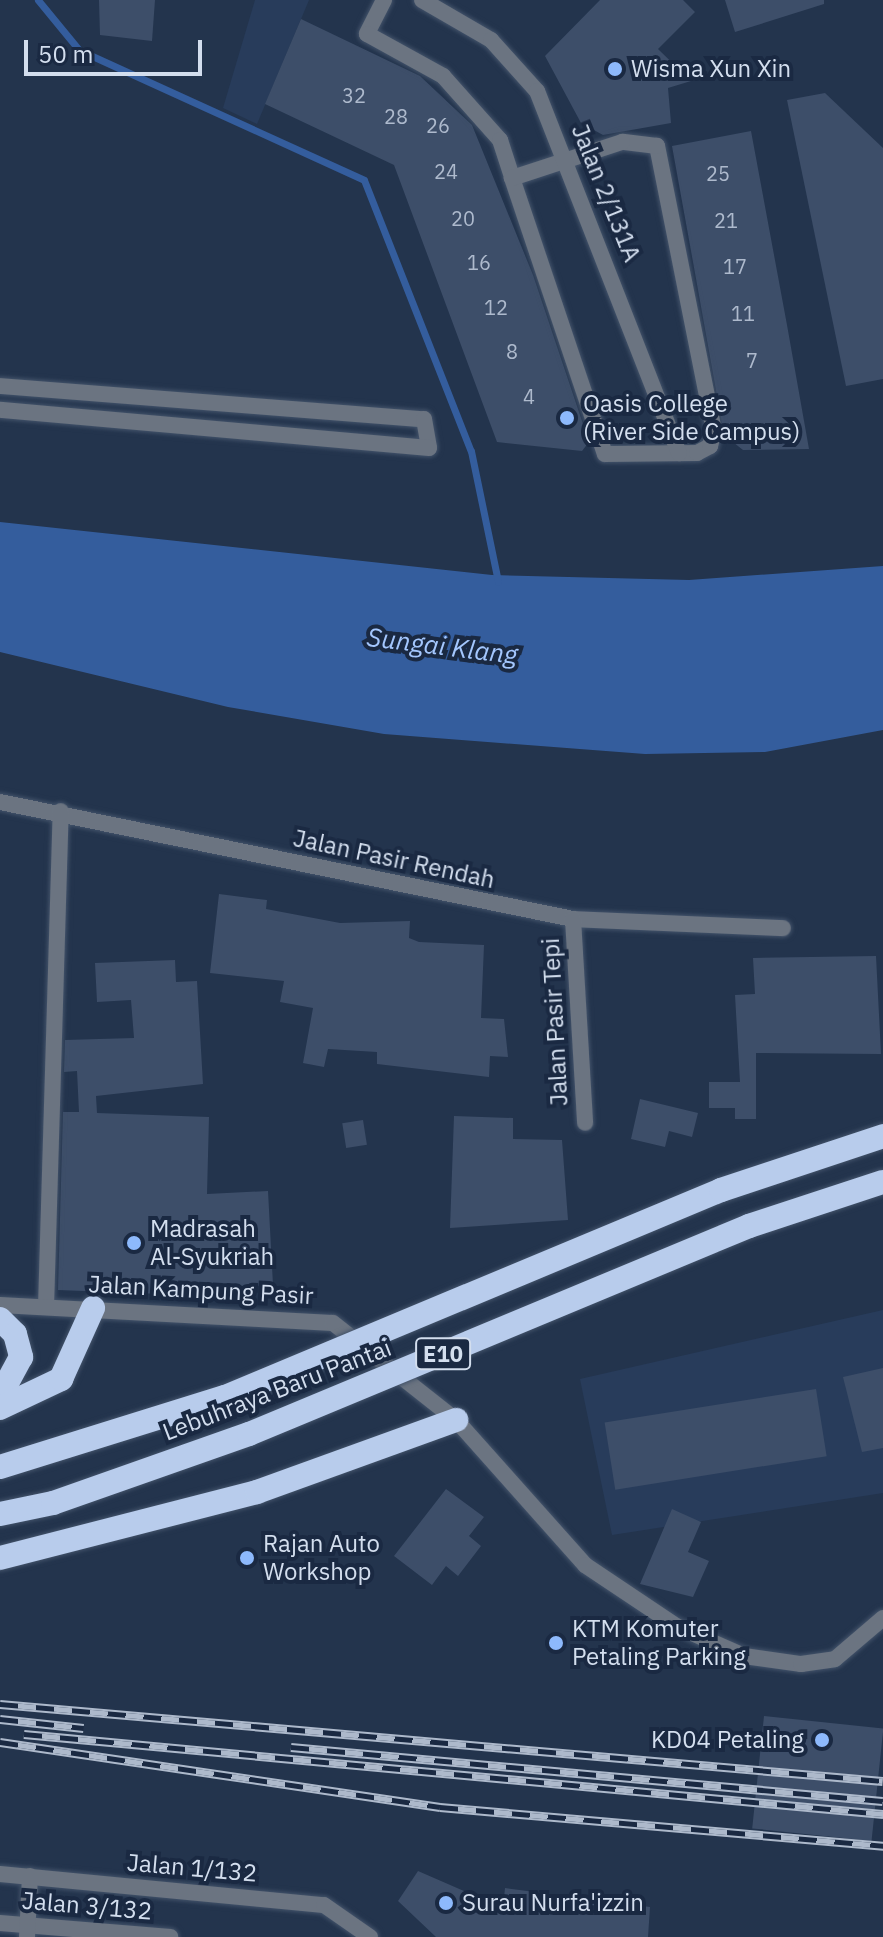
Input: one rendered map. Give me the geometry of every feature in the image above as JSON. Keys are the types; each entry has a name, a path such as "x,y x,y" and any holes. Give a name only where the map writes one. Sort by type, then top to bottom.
{"highway":[{"name":"Lebuhraya Baru Pantai","path":"0,1467 225,1397 721,1190 883,1136"},
{"name":"Lebuhraya Baru Pantai","path":"0,1514 53,1503 249,1434 749,1226 883,1182"},
{"path":"0,1408 61,1379 93,1308"},
{"path":"0,1319 15,1334 21,1357 0,1396"},
{"path":"0,1558 257,1492 456,1420"}],"street":[{"path":"384,0 367,34 443,76 475,105 500,140 512,178 605,454 679,453 710,446 714,431 657,146 622,142 512,178"},
{"name":"Jalan 2/131A","path":"422,0 517,64 570,161 679,453"},
{"path":"0,386 424,419 429,448 0,410"},
{"name":"Jalan Pasir Rendah","path":"0,802 61,811 573,919 783,928"},
{"path":"46,1307 61,811"},
{"name":"Jalan Pasir Tepi","path":"573,919 585,1123"},
{"name":"Jalan Kampung Pasir","path":"0,1305 333,1323 456,1420 585,1565 711,1643 744,1656 820,1664 883,1618"},
{"name":"Jalan 1/132","path":"0,1874 324,1905 370,1937"},
{"path":"27,1931 30,1876"},
{"name":"Jalan 3/132","path":"0,1923 27,1931 170,1937"}],"shaded area":[{"path":"255,0 309,0 257,124 223,108"},
{"path":"883,1310 883,1493 612,1535 580,1379"}],"water":[{"name":"Sungai Klang","path":"0,522 492,575 689,580 883,566 883,730 765,752 645,754 384,734 228,707 0,652"}],"building":[{"path":"99,0 155,0 152,41 100,35"},
{"name":"Wisma Xun Xin","path":"600,0 683,0 695,12 658,49 691,81 668,88 671,123 603,135 581,123 545,56"},
{"path":"725,0 824,0 824,4 735,32"},
{"path":"301,19 420,76 472,125 533,275 589,442 582,451 497,442 394,165 265,104"},
{"path":"825,93 883,148 883,379 846,386 787,100"},
{"path":"751,131 809,449 743,450 724,435 672,146"},
{"path":"219,894 267,900 266,909 340,923 410,921 409,938 419,942 484,945 481,1018 504,1019 508,1057 490,1056 489,1077 377,1064 377,1052 328,1049 324,1067 303,1063 313,1008 280,1002 284,981 210,973"},
{"path":"876,956 881,1054 756,1053 756,1119 735,1119 735,1108 709,1108 709,1082 740,1082 735,995 755,994 753,958"},
{"path":"175,960 176,982 197,981 203,1084 96,1096 97,1113 209,1117 207,1194 268,1191 273,1285 213,1288 214,1296 58,1290 63,1112 79,1112 77,1071 64,1072 65,1040 134,1038 131,1000 97,1002 95,963"},
{"path":"640,1099 698,1113 692,1137 669,1131 665,1147 631,1139"},
{"path":"454,1116 513,1118 513,1139 562,1140 568,1220 450,1228"},
{"path":"363,1120 367,1145 346,1148 342,1123"},
{"path":"883,1368 883,1448 862,1452 843,1377"},
{"path":"816,1389 827,1456 615,1490 605,1422"},
{"path":"446,1489 484,1517 469,1536 481,1546 458,1576 446,1566 432,1585 394,1556"},
{"path":"672,1509 701,1522 688,1552 709,1561 693,1597 640,1584"},
{"path":"764,1716 883,1729 872,1841 752,1828"},
{"path":"418,1871 503,1908 505,1888 650,1907 648,1937 436,1937 398,1901"}],"waterway":[{"path":"38,0 79,50 364,180 471,451 498,581"}],"railway":[{"path":"0,1704 883,1781"},
{"path":"0,1719 84,1728"},
{"path":"24,1734 883,1814"},
{"path":"0,1742 440,1807 883,1846"},
{"path":"291,1747 883,1801"}],"place":[{"name":"Wisma Xun Xin","path":"615,69"},
{"name":"Oasis College (River Side Campus)","path":"567,418"},
{"name":"Madrasah Al-Syukriah","path":"134,1243"},
{"name":"Rajan Auto Workshop","path":"247,1558"},
{"name":"KTM Komuter Petaling Parking","path":"556,1643"},
{"name":"KD04 Petaling","path":"822,1740"},
{"name":"Surau Nurfa'izzin","path":"446,1903"}]}
